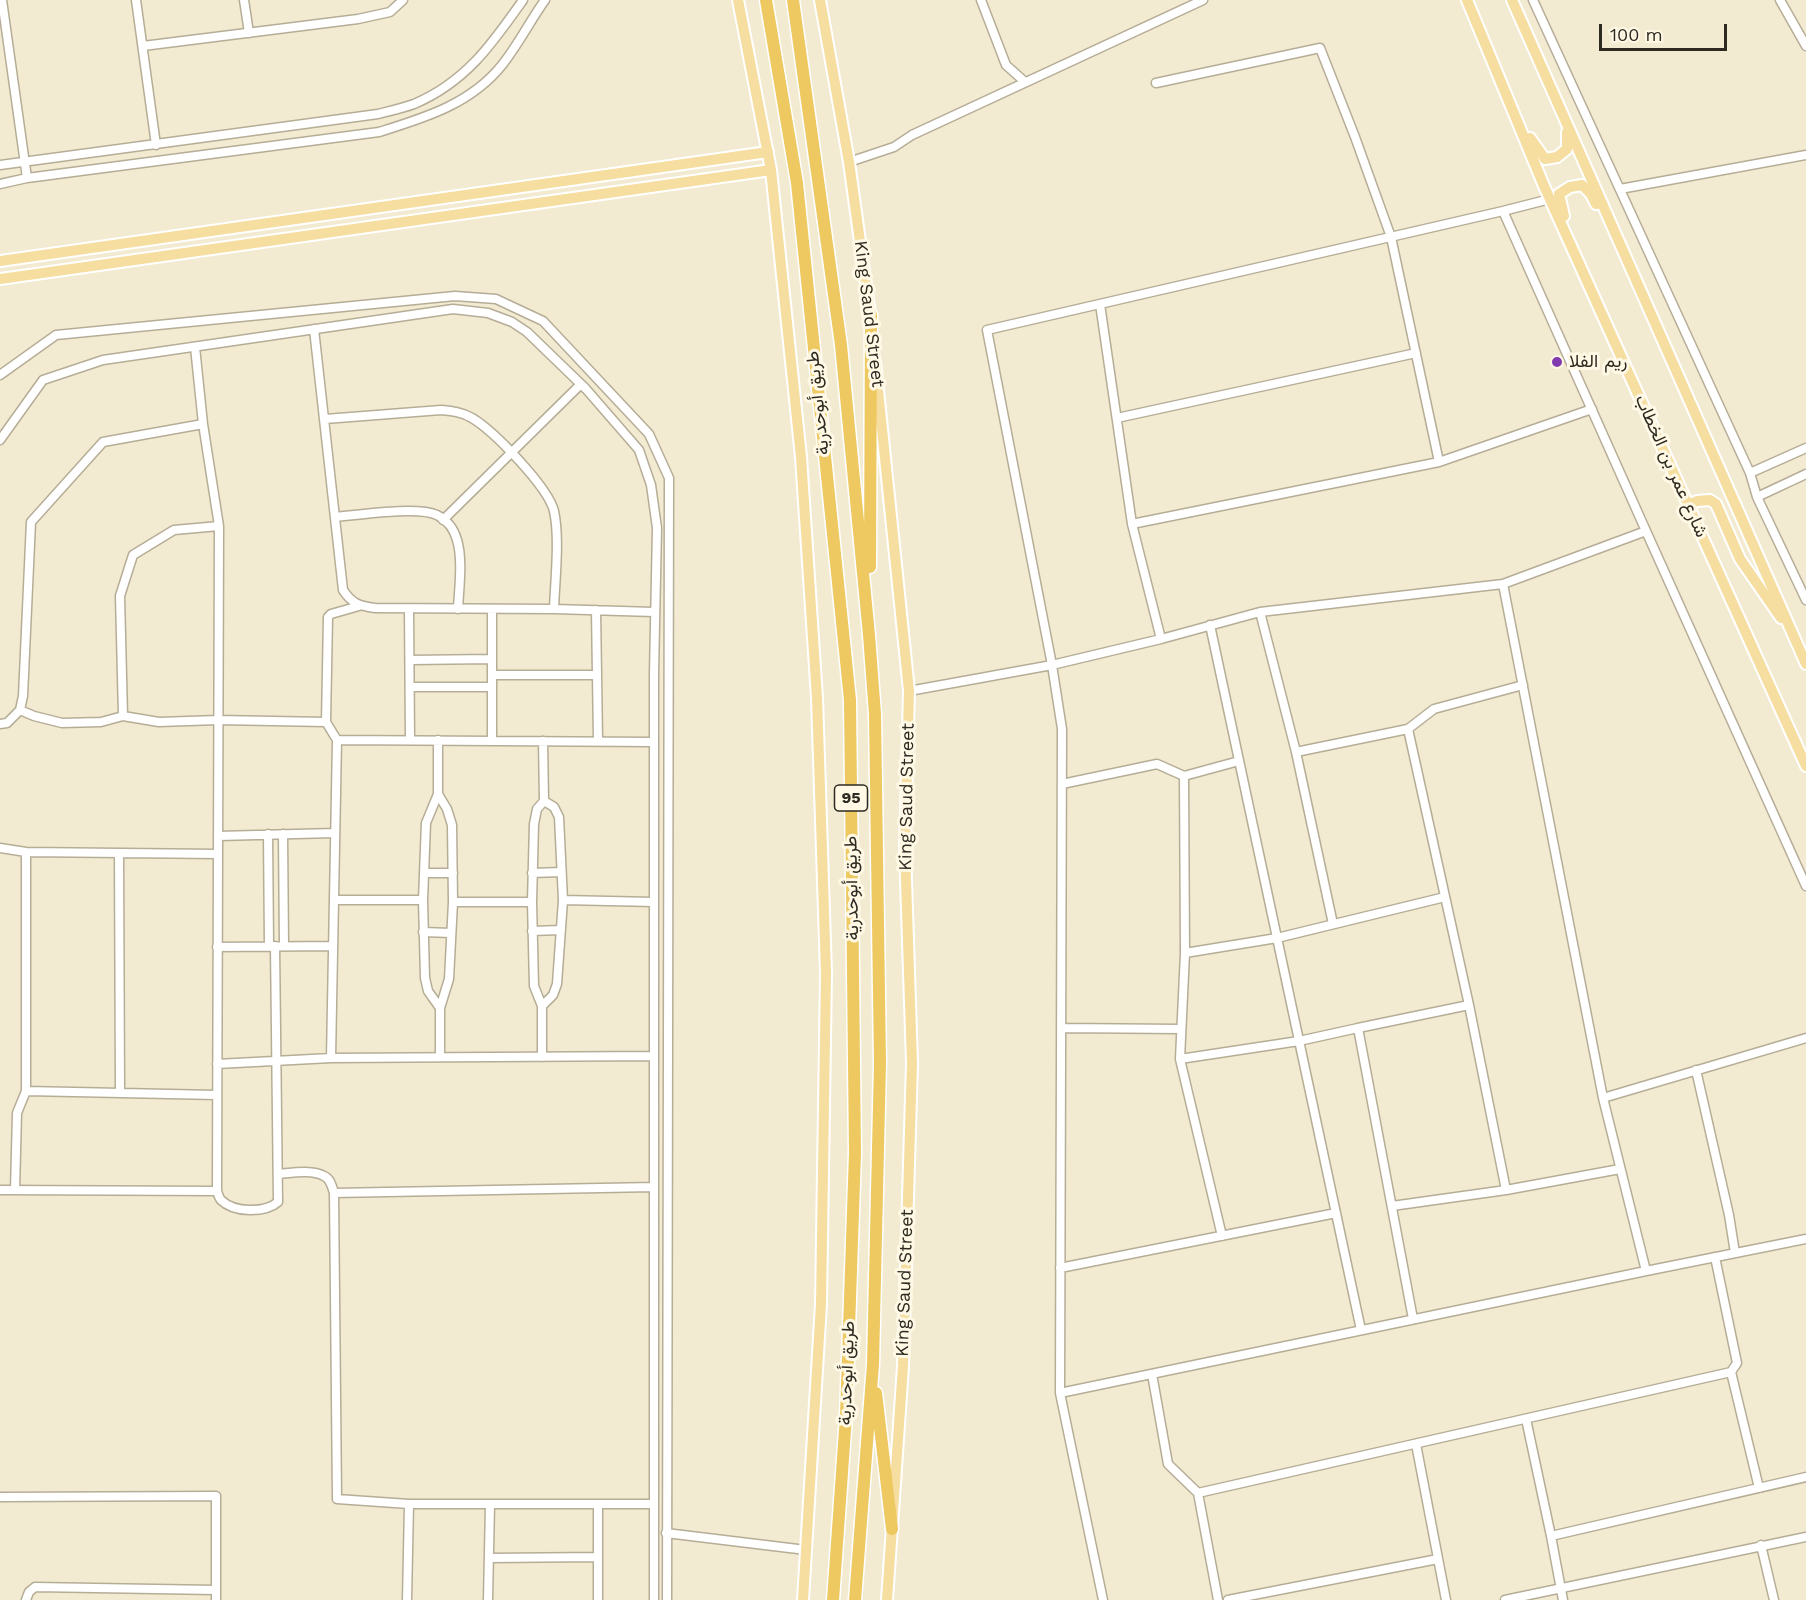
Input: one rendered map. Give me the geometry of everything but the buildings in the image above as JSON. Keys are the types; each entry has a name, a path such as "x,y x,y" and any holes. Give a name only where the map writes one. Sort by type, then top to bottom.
{"highway":[{"name":"طريق أبوحدرية","path":"766,0 797,183 850,700 855,1153 846,1416 833,1600"},
{"name":"طريق أبوحدرية","path":"794,0 841,345 869,635 875,726 880,1063 873,1364 855,1600"},
{"path":"869,635 871,315"},
{"path":"873,1364 892,1529"}],"main road":[{"path":"738,0 771,170 804,503 817,698 826,973 820,1304 803,1600"},
{"name":"King Saud Street","path":"820,0 849,162 871,315 909,691 905,849 912,1063 903,1366 887,1600"},
{"name":"شارع عمر بن الخطاب","path":"1467,0 1550,199 1806,766"},
{"path":"1512,0 1806,663"},
{"path":"1507,96 1534,145 1545,159 1557,157 1567,149 1568,136 1544,72"},
{"path":"0,261 768,152"},
{"path":"0,279 771,170"},
{"path":"1582,271 1561,208 1559,194 1570,187 1582,185 1591,194 1620,245"},
{"path":"1688,505 1697,501 1710,500 1716,504 1740,559 1796,641"}],"street":[{"path":"2,0 27,178"},
{"path":"136,0 156,144"},
{"path":"244,0 249,33"},
{"path":"142,46 358,19 390,12 403,0"},
{"path":"0,165 378,114 412,105 454,82 478,60 523,0"},
{"path":"0,184 27,178 379,132 428,117 469,96 501,66 545,0"},
{"path":"981,0 1006,65 1025,82"},
{"path":"849,162 894,147 912,135 1203,0"},
{"path":"1533,0 1750,473 1757,497 1804,588 1806,600"},
{"path":"1780,0 1806,46"},
{"path":"1156,83 1320,48 1391,237 1439,462"},
{"path":"0,62 10,61"},
{"path":"1620,189 1806,155"},
{"path":"1103,1600 1060,1393 1062,729 1052,665 987,330 1503,212 1550,199"},
{"path":"1503,212 1806,886"},
{"path":"0,375 56,335 455,296 496,299 543,321 649,434 669,478 667,1600"},
{"path":"1101,304 1132,524 1161,639"},
{"path":"0,440 43,380 103,360 453,309 488,313 512,322 527,332 582,384 639,450 651,485 657,528 654,612 654,1600"},
{"path":"314,329 343,591 349,600 359,606"},
{"path":"195,347 203,424 219,526 217,1191 221,1200 238,1208 260,1209 271,1207 278,1202 276,946 283,834"},
{"path":"1117,418 1416,353"},
{"path":"443,520 582,384"},
{"path":"1132,524 1439,462 1592,409"},
{"path":"325,419 441,410 456,412 472,418 511,452 546,494 553,510 556,528 554,609"},
{"path":"0,724 7,723 20,710 23,696 31,522 103,442 203,424"},
{"path":"1750,473 1806,448"},
{"path":"1757,497 1806,474"},
{"path":"335,517 420,512 437,515 450,524 457,540 458,609"},
{"path":"123,716 120,596 133,555 174,530 219,526"},
{"path":"909,691 1052,665 1260,612 1503,584 1646,531"},
{"path":"1503,584 1603,1098 1646,1271"},
{"path":"331,1058 337,740 326,722 328,617 331,614 359,606 409,609 654,612"},
{"path":"409,609 410,740"},
{"path":"492,609 492,741"},
{"path":"596,610 598,741"},
{"path":"1260,612 1296,752 1332,924"},
{"path":"1210,625 1361,1330"},
{"path":"410,660 492,659"},
{"path":"492,675 597,675"},
{"path":"1296,752 1408,729 1434,709 1523,686"},
{"path":"410,687 492,687"},
{"path":"20,710 62,723 101,722 123,716 159,722 218,720 326,722"},
{"path":"1408,729 1469,1005 1506,1190"},
{"path":"337,740 654,742"},
{"path":"438,740 438,794 426,823 423,932 425,978 428,991 440,1008"},
{"path":"542,1057 543,1006 534,986 532,873 535,816 544,801 543,741"},
{"path":"1062,784 1157,764 1184,776 1239,761"},
{"path":"1184,776 1185,953 1180,1059 1222,1236"},
{"path":"438,794 447,808 452,825 453,873 449,979 440,1008 440,1057"},
{"path":"543,1006 554,994 557,984 563,900 559,817 554,807 544,801"},
{"path":"218,836 335,833"},
{"path":"268,834 276,946"},
{"path":"0,848 26,852 218,854"},
{"path":"15,1190 17,1113 26,1090 26,852"},
{"path":"119,853 120,1093"},
{"path":"532,873 561,872"},
{"path":"424,873 453,873"},
{"path":"1185,953 1277,938 1445,897"},
{"path":"334,900 423,900"},
{"path":"563,900 654,902"},
{"path":"453,902 532,902"},
{"path":"532,931 561,930"},
{"path":"423,932 451,933"},
{"path":"217,947 333,946"},
{"path":"1180,1059 1299,1041 1469,1005"},
{"path":"1061,1028 1181,1029"},
{"path":"1358,1028 1413,1319"},
{"path":"1603,1098 1806,1038"},
{"path":"217,1064 331,1058 654,1056"},
{"path":"1696,1070 1729,1215 1735,1253"},
{"path":"26,1090 217,1095"},
{"path":"1392,1206 1506,1190 1620,1169"},
{"path":"278,1174 324,1175 331,1182 334,1193 337,1499 409,1504 654,1504"},
{"path":"334,1193 654,1188"},
{"path":"0,1190 217,1191"},
{"path":"1060,1268 1336,1213"},
{"path":"1060,1393 1806,1239"},
{"path":"1198,1493 1731,1372 1737,1363 1715,1257"},
{"path":"1731,1372 1760,1488"},
{"path":"1152,1374 1168,1464 1198,1493 1218,1600"},
{"path":"1526,1419 1563,1600"},
{"path":"1416,1444 1446,1600"},
{"path":"1551,1536 1806,1477"},
{"path":"0,1497 216,1496 216,1600"},
{"path":"407,1600 409,1504"},
{"path":"488,1600 490,1504"},
{"path":"598,1504 598,1600"},
{"path":"666,1533 806,1550"},
{"path":"1505,1600 1806,1537"},
{"path":"1761,1545 1774,1600"},
{"path":"489,1558 598,1557"},
{"path":"1228,1600 1438,1559"},
{"path":"26,1600 29,1592 35,1587 215,1590"},
{"path":"122,1589 122,1600"}],"place":[{"name":"ريم الفلا","path":"1557,362"}]}
